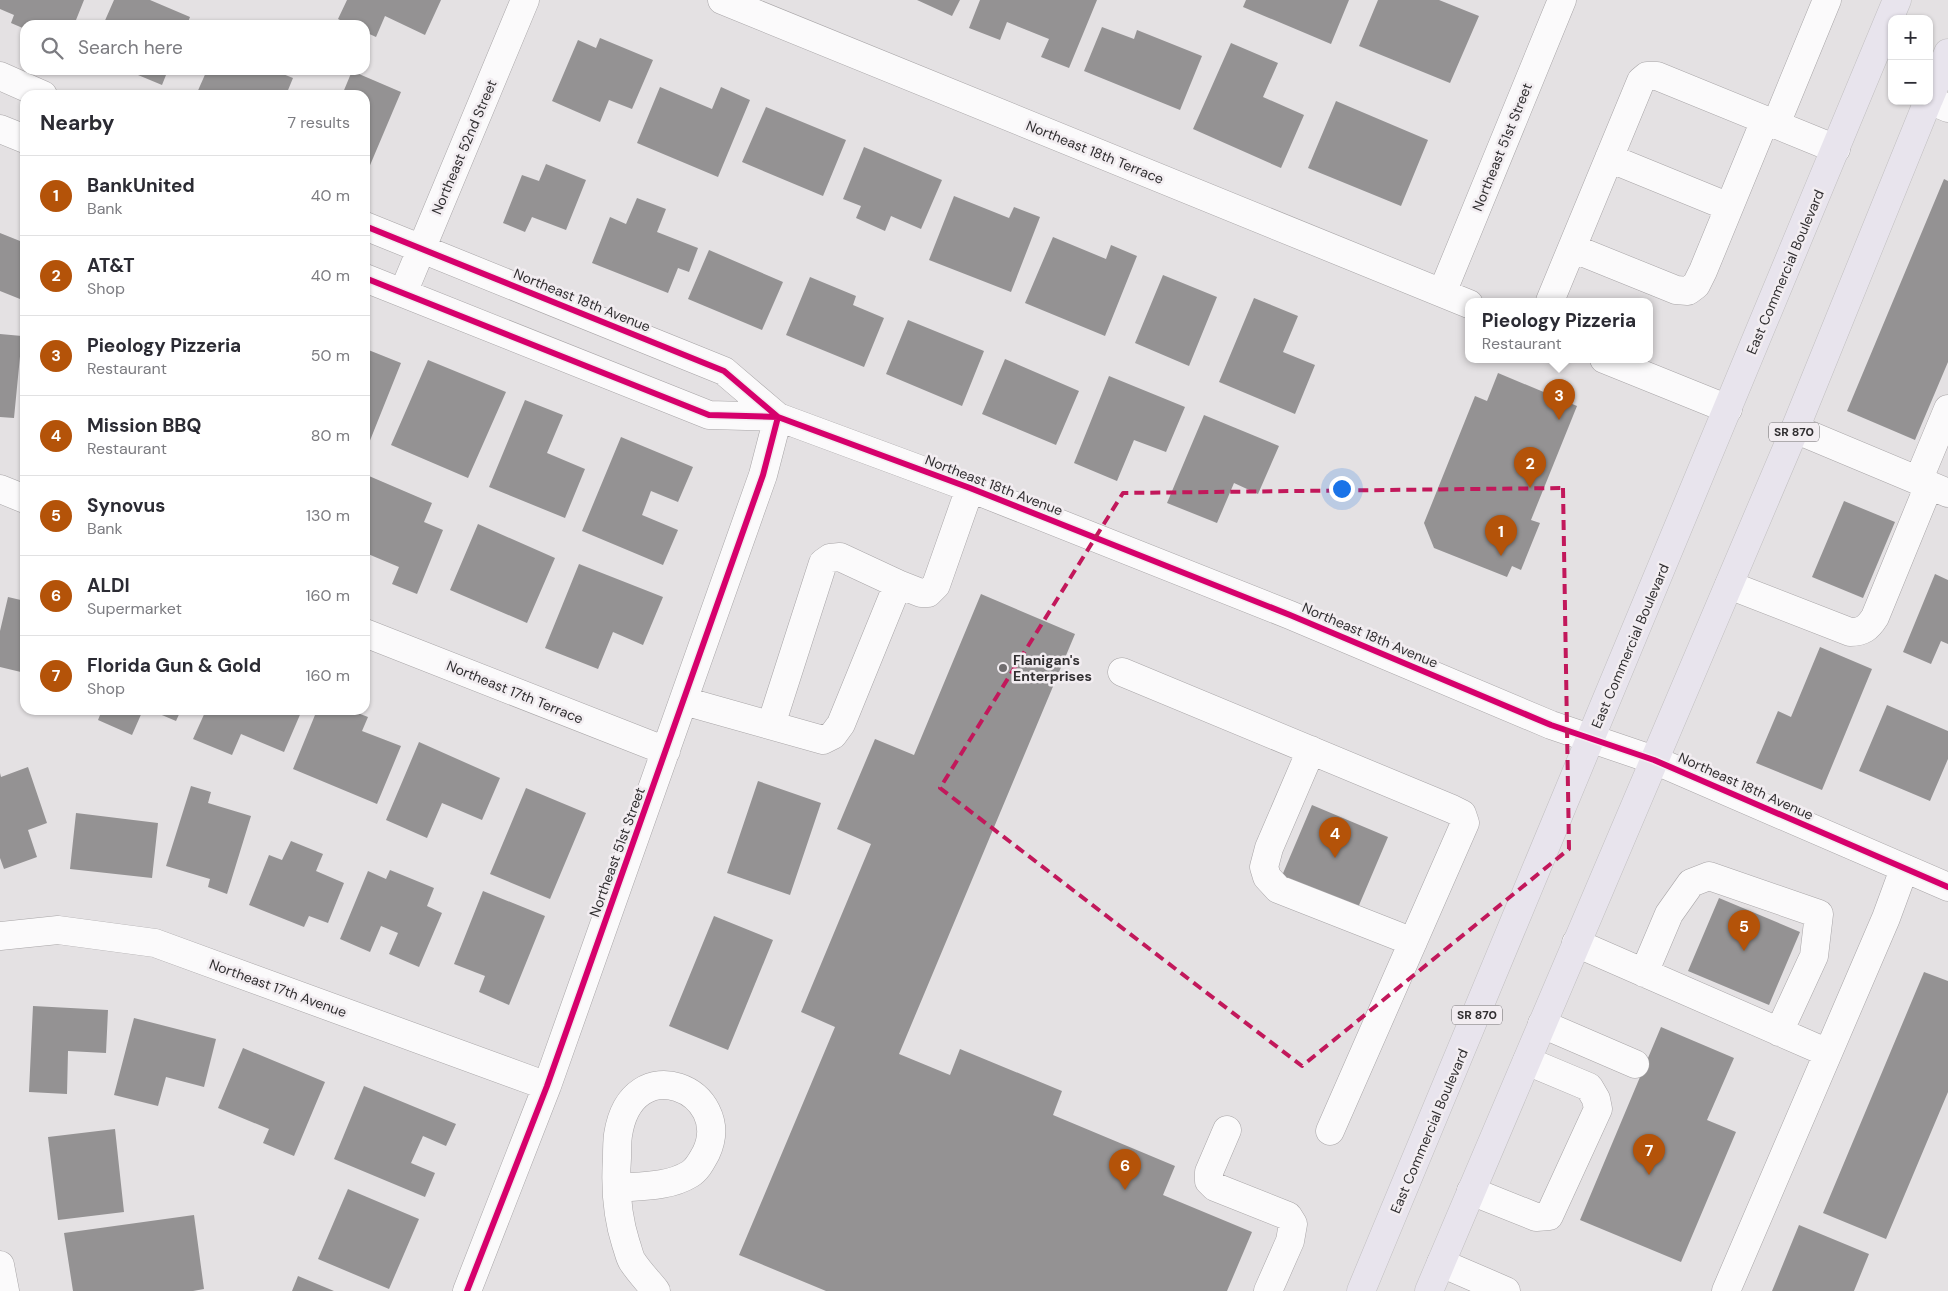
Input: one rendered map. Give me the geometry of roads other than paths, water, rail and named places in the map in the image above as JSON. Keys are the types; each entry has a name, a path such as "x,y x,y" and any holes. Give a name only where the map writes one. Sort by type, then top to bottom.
{"main road":[{"name":"East Commercial Boulevard","path":"1362,1291 1897,0"},
{"name":"SR 870","path":"1933,90 1948,53"},
{"name":"SR 870","path":"1429,1291 1795,430 1927,105"}],"street":[{"name":"Northeast 52nd Street","path":"403,293 525,0"},
{"name":"Northeast 18th Terrace","path":"722,0 1465,302"},
{"name":"Northeast 51st Street","path":"1442,293 1562,0"},
{"path":"1572,248 1676,290 1688,291 1696,285 1729,207 1771,122 1827,0"},
{"path":"0,76 31,90"},
{"path":"1551,298 1641,81 1647,76 1657,76 1836,148"},
{"path":"1933,102 1948,108"},
{"path":"0,129 20,137"},
{"path":"1609,158 1729,207"},
{"name":"Northeast 18th Avenue","path":"370,228 724,371 778,416 970,488 1290,615 1551,725 1654,760 1948,887"},
{"name":"Northeast 18th Avenue","path":"370,280 709,415 778,416"},
{"path":"1614,363 1728,409"},
{"path":"1729,585 1850,632 1861,632 1869,627 1932,486 1948,409"},
{"name":"Northeast 51st Street","path":"467,1291 547,1086 684,701 763,475 778,416"},
{"path":"1795,430 1932,486"},
{"path":"771,725 823,563 830,558 840,557 898,584 928,594 936,586 970,488"},
{"path":"0,489 20,497"},
{"path":"684,701 823,740 833,735 841,724 898,584"},
{"name":"Northeast 17th Terrace","path":"370,635 666,751"},
{"path":"1122,672 1452,808 1462,814 1465,824 1330,1131"},
{"path":"1311,750 1269,848 1264,867 1268,877 1278,889 1413,942"},
{"path":"1726,1291 1886,918 1904,869"},
{"path":"1644,973 1669,914 1691,883 1709,876 1820,914 1814,956 1779,1032"},
{"name":"Northeast 17th Avenue","path":"0,936 58,930 155,943 547,1086"},
{"path":"1576,944 1828,1053"},
{"path":"1542,1024 1635,1064"},
{"path":"1471,1191 1536,1217 1549,1216 1598,1109 1596,1098 1589,1087 1526,1060"},
{"path":"1227,1130 1209,1172 1209,1181 1215,1188 1288,1216 1293,1224 1290,1241 1268,1291"},
{"path":"617,1188 619,1223 632,1261 656,1291"},
{"path":"1441,1263 1506,1291"},
{"path":"0,1265 5,1291"}],"place":[{"name":"Pieology Pizzeria","path":"1559,420"},
{"name":"AT&T","path":"1530,488"},
{"name":"BankUnited","path":"1501,556"},
{"name":"Flanigan's Enterprises","path":"1003,668"},
{"name":"Mission BBQ","path":"1335,858"},
{"name":"Synovus","path":"1744,951"},
{"name":"Florida Gun & Gold","path":"1649,1175"},
{"name":"ALDI","path":"1125,1190"}]}
